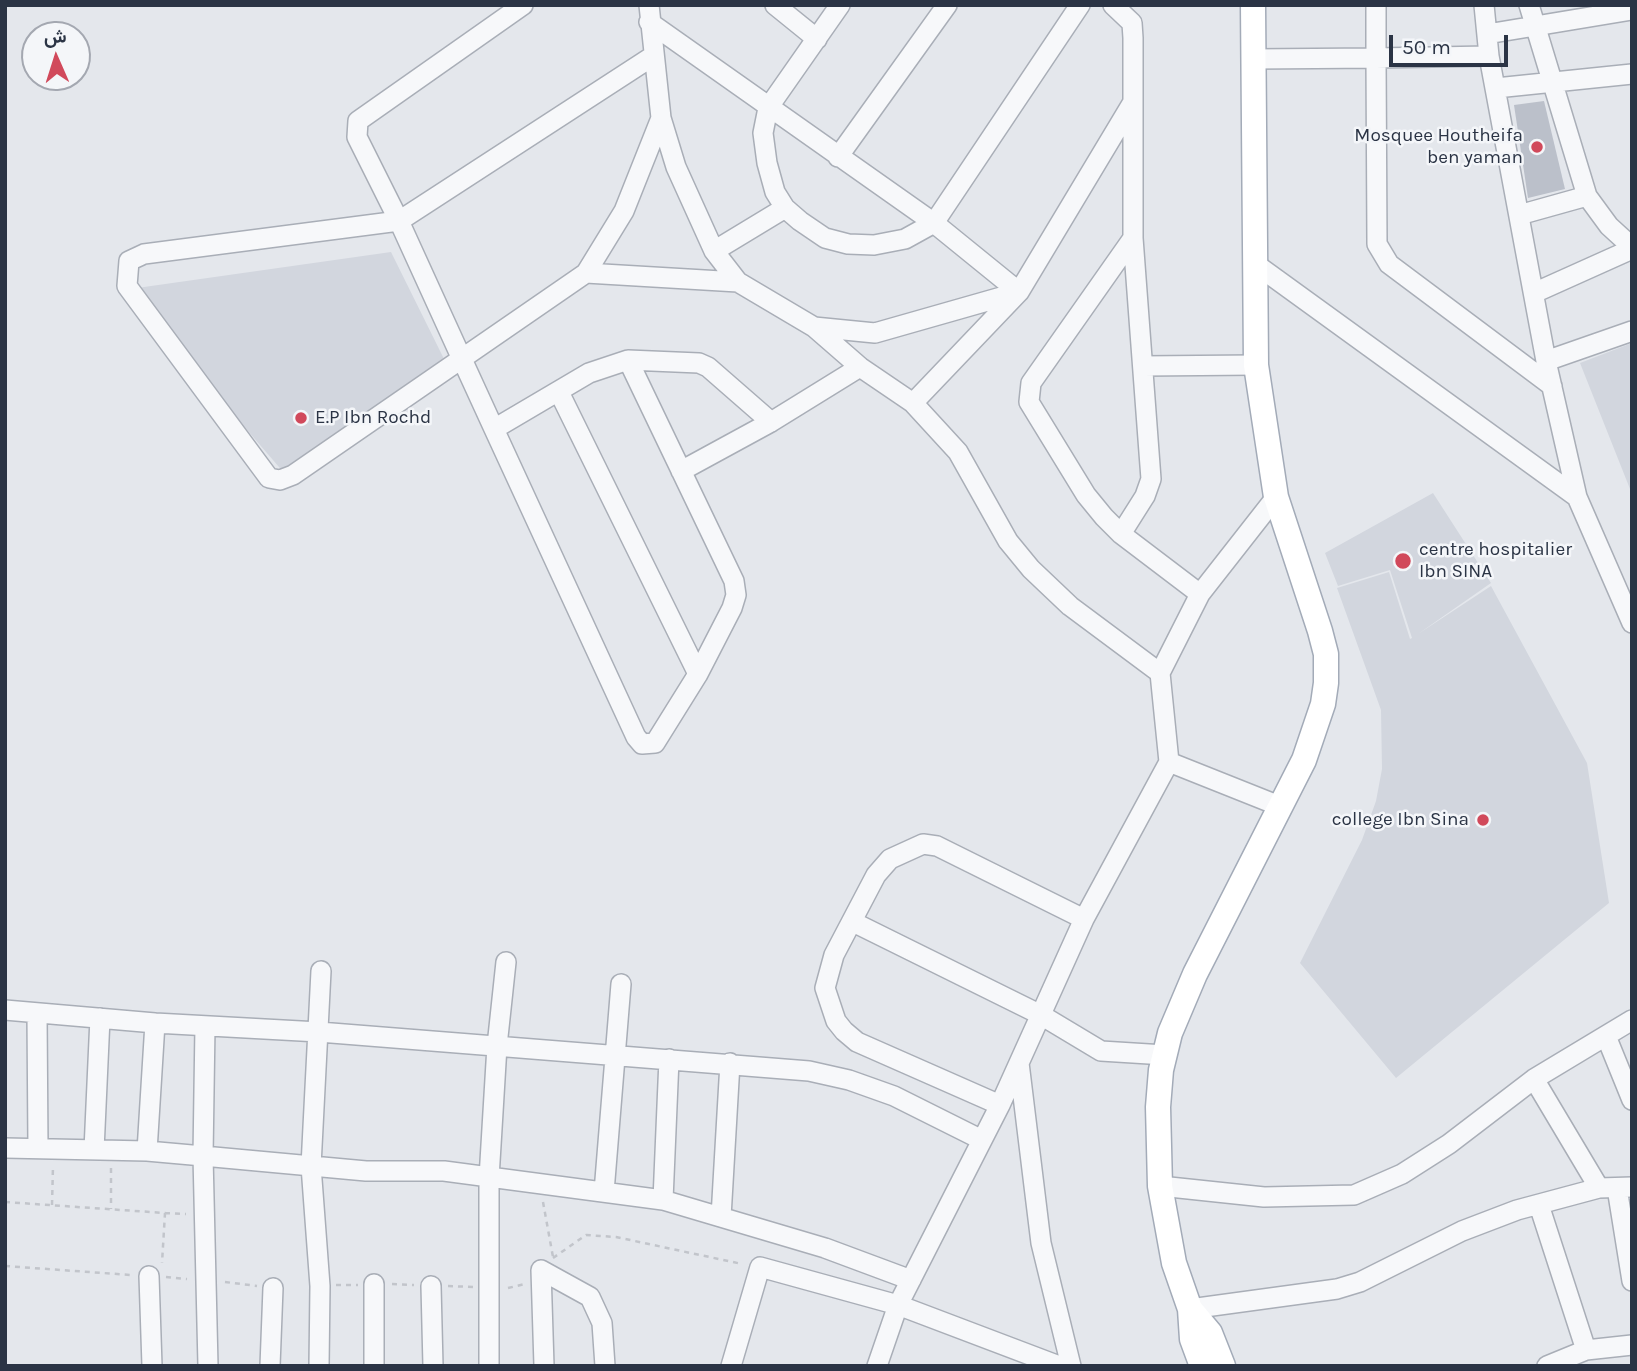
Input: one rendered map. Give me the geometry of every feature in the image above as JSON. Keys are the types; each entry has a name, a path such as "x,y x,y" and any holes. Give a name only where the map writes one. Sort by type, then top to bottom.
{"main road":[{"path":"1223,1366 1210,1333 1191,1309 1174,1263 1160,1186 1158,1107 1165,1055 1195,974 1304,760 1323,704 1326,654 1276,497 1256,365 1253,5"},
{"path":"1191,1309 1192,1339 1202,1366"}],"street":[{"path":"523,5 358,121 356,137 399,221 642,744 655,743 698,674 733,608 736,595 734,581 628,360"},
{"path":"775,5 817,39"},
{"path":"840,5 768,108 764,133 767,163 775,192 785,208 825,238 848,244 874,244 905,239 934,223 1080,5"},
{"path":"838,157 947,5"},
{"path":"1113,5 1132,23 1135,100 1133,238 1151,479 1145,496 1121,534"},
{"path":"1376,5 1377,244 1382,255 1389,264 1552,386"},
{"path":"1484,5 1489,56 1546,360 1577,497 1632,623"},
{"path":"1529,5 1538,26 1587,196 1609,226 1632,248 1534,293"},
{"path":"1487,34 1632,10"},
{"path":"649,14 768,108 934,223 1020,292"},
{"path":"649,14 661,118 676,167 714,251 738,282 814,327 860,367 913,403 958,452 1008,541 1031,569 1070,606 1160,673"},
{"path":"653,56 399,221 144,254 129,261 127,286 269,478 280,480 293,475 586,273 624,211 661,118"},
{"path":"1253,59 1489,56"},
{"path":"1496,88 1632,74"},
{"path":"913,403 1020,292 1135,100"},
{"path":"1519,215 1587,196"},
{"path":"714,251 785,208"},
{"path":"1133,238 1028,392 1030,402 1086,495 1121,534 1200,594"},
{"path":"1254,262 1577,497"},
{"path":"586,273 738,282"},
{"path":"814,327 875,333 1020,292"},
{"path":"1546,360 1632,331"},
{"path":"494,429 589,373 628,360 699,363 708,367 771,422"},
{"path":"1143,366 1256,365"},
{"path":"681,471 771,422 860,367"},
{"path":"559,392 698,674"},
{"path":"877,1366 898,1305 1000,1105 1084,919 1169,762 1160,673 1200,594 1276,497"},
{"path":"1169,762 1282,807"},
{"path":"1000,1105 857,1042 844,1031 836,1021 825,988 834,956 876,875 890,859 923,844 937,846 1084,919"},
{"path":"853,922 1041,1016 1101,1051 1165,1055"},
{"path":"489,1366 489,1178 496,1046 506,962"},
{"path":"319,1366 320,1286 311,1166 321,971"},
{"path":"604,1192 621,984"},
{"path":"5,1010 809,1071 849,1080 894,1096 982,1140"},
{"path":"37,1014 46,1149"},
{"path":"100,1018 102,1150"},
{"path":"1160,1186 1264,1197 1354,1195 1402,1174 1449,1144 1534,1079 1632,1020"},
{"path":"147,1152 155,1023"},
{"path":"205,1026 203,1156 208,1366"},
{"path":"1606,1036 1632,1100"},
{"path":"663,1199 669,1059"},
{"path":"1019,1062 1041,1243 1071,1366"},
{"path":"721,1217 730,1063"},
{"path":"1534,1079 1616,1188 1632,1281"},
{"path":"5,1147 147,1152 366,1171 444,1171 663,1199 825,1248 911,1280"},
{"path":"1191,1309 1337,1289 1360,1282 1462,1231 1539,1205 1616,1188"},
{"path":"1539,1205 1586,1350"},
{"path":"544,1366 547,1264"},
{"path":"547,1264 590,1297 602,1323 605,1366"},
{"path":"731,1366 760,1267 898,1305 1059,1366"},
{"path":"152,1366 155,1277"},
{"path":"374,1284 374,1366"},
{"path":"432,1286 433,1366"},
{"path":"270,1366 272,1288"},
{"path":"1547,1366 1586,1350 1632,1345"}],"path":[{"path":"46,1149 52,1205"},
{"path":"102,1150 111,1209"},
{"path":"540,1185 547,1264"},
{"path":"5,1202 205,1214"},
{"path":"155,1277 165,1213"},
{"path":"320,1286 519,1286 531,1280 547,1264 586,1235 616,1237 760,1267"},
{"path":"5,1266 206,1280 272,1288"}],"shaded area":[{"name":"E.P Ibn Rochd","path":"391,252 445,361 285,474 136,301 137,288"},
{"path":"1632,343 1632,494 1580,363"},
{"name":"college Ibn Sina","path":"1433,493 1491,583 1418,634 1491,586 1587,763 1609,903 1396,1078 1300,963 1362,840 1376,801 1382,769 1381,710 1337,588 1389,572 1410,639 1412,638 1390,570 1338,586 1325,553"}],"building":[{"name":"Mosquee Houtheifa ben yaman","path":"1544,101 1565,189 1528,198 1514,105"}],"place":[{"name":"Mosquee Houtheifa ben yaman","path":"1537,147"},
{"name":"E.P Ibn Rochd","path":"301,418"},
{"name":"centre hospitalier Ibn SINA","path":"1403,561"},
{"name":"college Ibn Sina","path":"1483,820"}]}
